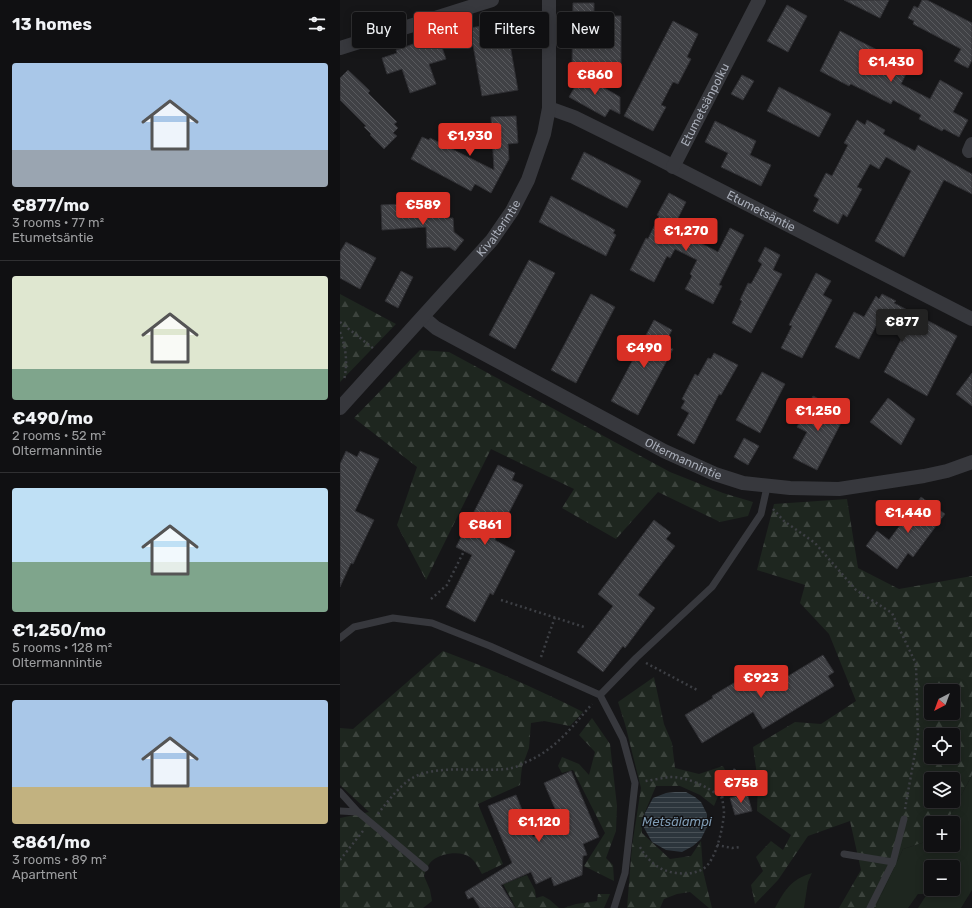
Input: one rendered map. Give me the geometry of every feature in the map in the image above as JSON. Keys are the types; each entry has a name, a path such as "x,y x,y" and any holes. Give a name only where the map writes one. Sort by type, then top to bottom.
{"street":[{"path":"340,48 492,0"},
{"name":"Kivalterintie","path":"340,408 492,240 512,211 536,160 544,134 549,108 549,0"},
{"name":"Etumetsänpolku","path":"673,167 759,0"},
{"name":"Etumetsäntie","path":"549,108 574,117 972,319"},
{"name":"Oltermannintie","path":"423,317 436,328 685,461 766,493 790,488 839,489 924,476 947,471 972,462"}],"lane":[{"path":"600,695 636,658 712,586 761,514 766,493"},
{"path":"340,638 354,627 393,618 432,623 490,646 600,695 623,739 635,783 626,873 614,908"},
{"path":"340,792 358,812 425,868"},
{"path":"340,812 358,812"},
{"path":"870,908 893,862 904,819"},
{"path":"844,854 893,862"}],"path":[{"path":"340,322 385,359"},
{"path":"340,332 347,357 346,372 342,388 350,396"},
{"path":"766,493 784,521 815,543 856,590 892,613 916,664 918,736 904,819"},
{"path":"430,599 447,585 463,553"},
{"path":"501,600 584,627"},
{"path":"537,667 555,618"},
{"path":"636,658 699,691"},
{"path":"340,860 394,794 410,779 427,773 448,770 480,771 513,768 532,760 555,746 600,695"},
{"path":"630,829 644,853 653,864 667,872 684,874 702,869 712,860 718,845 723,826 724,812 722,798 728,781 736,767"},
{"path":"635,783 670,777 695,782 711,790 722,798"},
{"path":"718,845 740,848"}],"green space":[{"path":"340,294 396,324 340,382"},
{"path":"420,350 449,352 670,472 723,493 753,502 748,516 720,522 658,492 616,539 562,508 574,489 491,449 426,580 397,525 417,467 354,418"},
{"path":"847,499 858,568 899,589 972,576 972,775 960,797 960,772 924,772 924,808 954,808 950,816 924,816 924,842 903,849 875,908 839,908 861,870 850,821 808,836 778,880 755,904 751,885 763,871 756,857 771,841 783,850 791,835 757,811 758,782 753,747 795,722 821,724 856,701 829,634 800,603 805,585 757,570 774,504"},
{"path":"443,651 549,695 583,712 570,726 544,721 531,723 529,748 522,767 520,785 478,804 503,864 482,874 471,858 457,853 447,854 433,860 426,869 424,876 430,890 432,901 423,908 340,908 340,818 369,812 340,785 340,728 353,729"},
{"path":"654,677 664,724 672,743 675,768 699,774 723,766 727,774 714,806 700,795 680,786 656,786 642,819 642,833 670,859 691,856 701,841 703,871 712,908 709,908 690,892 677,894 664,899 660,908 627,908 632,846 641,788 618,702"},
{"path":"592,718 610,744 617,806 616,831 606,858 613,865 614,881 584,866 605,833 573,770 562,773 558,766 562,757 579,764 589,775 595,752 579,735"},
{"path":"972,775 972,890 961,908 918,908 926,896 960,896 960,860 924,860 924,894 918,894 908,908 875,908 903,849 924,842 924,852 960,852 960,816 950,816 954,808 960,808 960,797"},
{"path":"812,873 808,882 804,908 775,908 789,886 799,878"},
{"path":"527,875 535,890 536,898 543,896 559,908 516,908 503,884"},
{"path":"598,894 610,894 604,908 564,908 576,904 597,901"}],"water":[{"name":"Metsälampi","path":"686,792 695,797 701,802 707,814 707,827 701,839 693,846 682,852 666,850 652,842 643,826 645,813 653,798 666,793"}],"building":[{"path":"844,0 889,0 880,18"},
{"path":"922,0 927,0 972,23 972,60 968,68 954,61 961,49 913,24 914,21 908,18 914,6 918,8"},
{"path":"573,3 594,3 594,12 573,12"},
{"path":"787,5 807,16 788,52 767,41"},
{"path":"614,16 621,16 621,67 572,66 572,48 614,48"},
{"path":"673,21 698,34 687,57 691,59 678,84 673,82 661,105 666,107 653,131 624,116"},
{"path":"480,26 480,48 511,48 518,90 482,96 472,39 472,28"},
{"path":"840,31 910,66 901,84 930,99 940,80 963,93 953,112 968,120 959,137 944,129 942,131 919,119 921,115 893,100 891,104 851,84 849,86 820,71"},
{"path":"414,44 414,48 442,48 446,59 429,64 436,84 410,93 402,69 387,74 382,58 397,53 396,50 406,48 406,47"},
{"path":"348,70 370,91 368,93 397,122 394,124 398,128 393,133 397,136 384,149 370,135 371,134 364,127 366,126 340,100 340,78"},
{"path":"577,72 620,97 620,114 610,109 605,117 569,97 577,83"},
{"path":"742,75 754,81 743,100 731,94"},
{"path":"779,87 831,114 819,137 767,111"},
{"path":"516,116 518,143 508,144 509,159 491,193 475,184 471,191 411,159 422,137 429,140 430,138 494,170 491,117"},
{"path":"857,120 865,125 867,120 885,130 883,134 915,151 918,145 972,174 972,194 944,180 904,257 875,241 911,171 886,157 879,169 870,164 857,187 862,189 847,217 843,214 838,224 813,211 819,199 814,196 826,173 832,176 848,145 844,143"},
{"path":"715,121 756,141 750,155 771,165 761,186 721,167 728,153 705,142"},
{"path":"584,152 641,181 627,208 571,179"},
{"path":"669,193 686,202 675,224 689,231 687,236 718,252 730,228 744,235 719,285 722,286 713,304 685,289 692,276 690,274 697,260 675,249 670,258 667,256 654,282 630,270 646,238 648,239 659,216 657,215"},
{"path":"551,196 615,230 613,233 616,235 606,256 539,222"},
{"path":"402,204 403,215 445,212 445,218 453,218 454,232 464,240 455,251 449,247 427,248 426,227 382,230 381,205"},
{"path":"346,242 376,258 360,289 340,278 340,252"},
{"path":"765,247 780,255 773,270 782,274 751,333 732,323 748,283 751,284 762,264 758,261"},
{"path":"529,260 555,273 515,349 489,335"},
{"path":"401,271 413,277 398,308 385,301"},
{"path":"816,273 831,281 823,295 832,300 802,358 781,348 792,326 789,325"},
{"path":"591,294 615,307 576,383 551,370"},
{"path":"882,294 896,301 894,303 957,336 927,396 884,372 905,332 879,320 859,359 835,347 854,312 864,317 876,296 879,299"},
{"path":"654,320 672,330 664,345 673,349 638,415 611,401"},
{"path":"714,353 738,365 721,395 719,394 694,444 677,435 689,413 681,408 685,401 682,399 695,374 698,376 708,358 711,359"},
{"path":"762,372 785,384 760,433 736,420"},
{"path":"972,373 972,406 956,394"},
{"path":"813,396 846,413 817,470 793,458 807,432 797,427"},
{"path":"888,398 915,419 901,445 870,422"},
{"path":"744,438 759,446 748,465 734,457"},
{"path":"346,451 357,457 360,451 379,459 355,511 374,520 340,587 340,464"},
{"path":"498,465 515,473 512,480 523,485 495,540 515,551 493,595 490,593 475,622 446,607 472,555 456,547"},
{"path":"921,497 945,514 913,557 908,553 897,569 866,546 877,531 889,540"},
{"path":"654,520 671,533 666,539 675,546 638,595 655,608 625,648 623,646 603,672 577,652 613,606 598,594"},
{"path":"823,655 834,672 828,676 834,686 763,729 753,712 702,743 685,715 713,698 712,696 754,671 765,690"},
{"path":"571,771 599,837 583,844 587,855 583,856 582,875 554,886 551,877 536,884 531,872 501,885 515,908 480,908 473,897 468,899 465,892 512,863 488,806 516,795 533,837 562,825 544,783"},
{"path":"747,793 752,811 735,815 730,798"}]}
